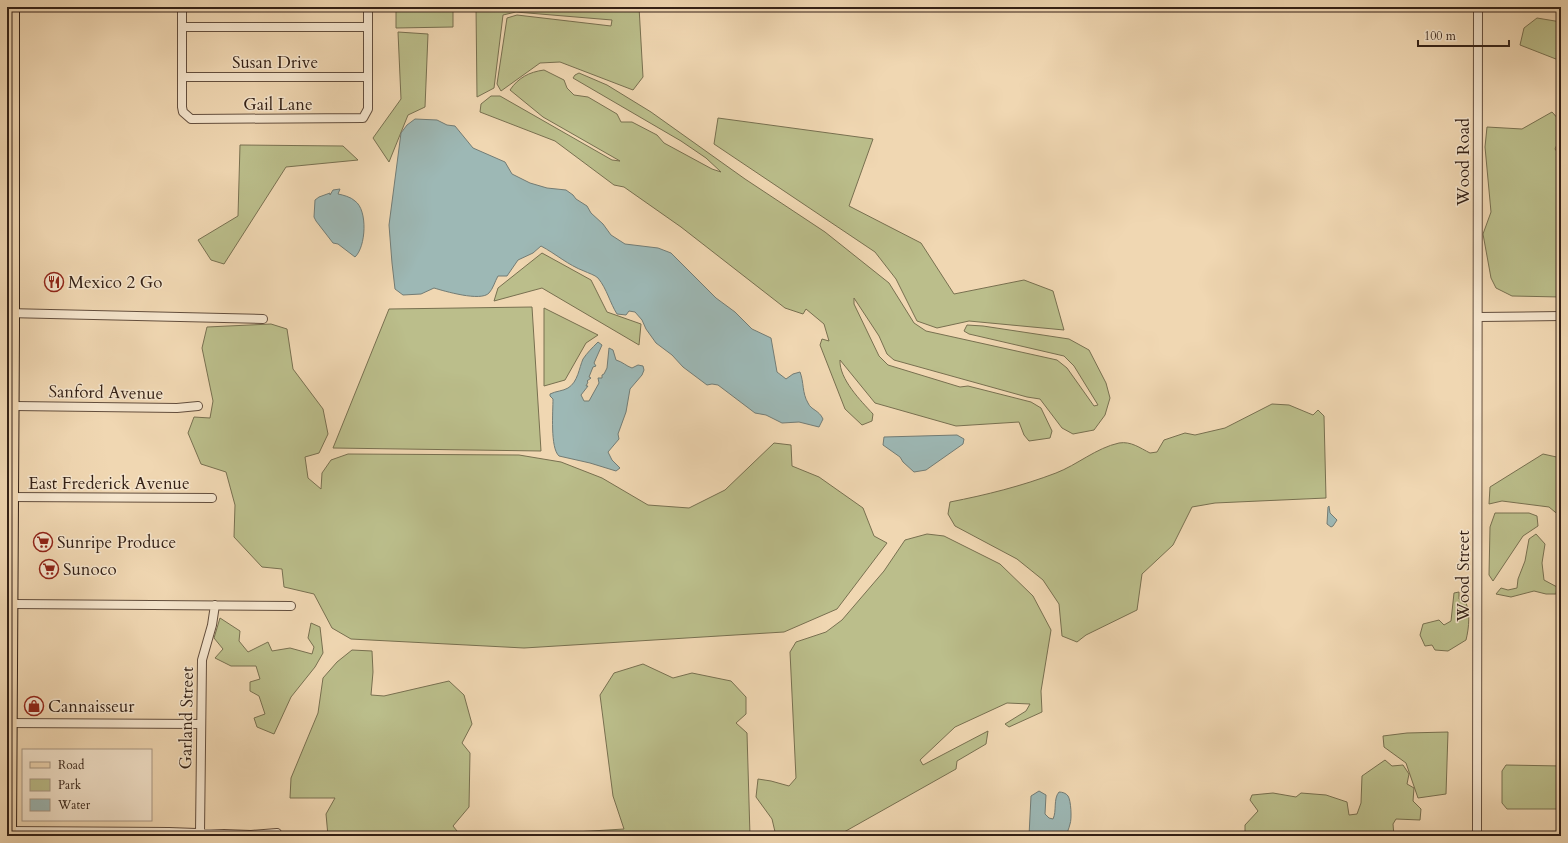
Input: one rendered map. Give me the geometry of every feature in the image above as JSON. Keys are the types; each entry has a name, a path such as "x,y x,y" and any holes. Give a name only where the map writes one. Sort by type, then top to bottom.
{"main road":[{"path":"11,834 9,815 9,723 12,604 10,497 14,406 10,313 11,136 14,7"}],"street":[{"path":"182,7 182,77"},
{"path":"368,7 368,77"},
{"name":"Wood Road","path":"1478,7 1479,317"},
{"path":"182,27 368,27"},
{"name":"Susan Drive","path":"182,77 368,77"},
{"name":"Gail Lane","path":"182,77 182,107 186,117 190,119 358,119 365,116 368,109 368,77"},
{"path":"10,313 263,319"},
{"path":"1479,317 1561,316"},
{"name":"Wood Street","path":"1477,836 1479,317"},
{"name":"Sanford Avenue","path":"14,406 177,408 198,406"},
{"name":"East Frederick Avenue","path":"10,497 212,498"},
{"path":"12,604 291,606"},
{"name":"Garland Street","path":"200,833 202,660 212,625 215,605"},
{"path":"9,723 201,724"},
{"path":"11,834 200,833 251,835 277,833"}],"green space":[{"path":"396,7 453,7 453,27 396,28"},
{"path":"476,7 639,7 643,77 633,90 560,62 540,63 501,91 497,84 507,18 517,15 611,26 612,20 516,12 503,15 494,88 477,97"},
{"path":"1537,18 1561,22 1561,61 1520,45 1524,28"},
{"path":"398,32 428,34 425,107 408,115 389,162 373,138 401,99"},
{"path":"544,70 564,80 567,88 574,95 588,97 617,114 621,122 632,122 657,135 664,143 712,169 721,172 706,158 681,141 573,78 579,73 607,85 651,112 745,179 825,232 889,283 914,323 926,331 1057,360 1067,368 1094,406 1098,405 1074,366 1064,356 969,334 964,331 967,325 983,326 1069,339 1089,350 1106,383 1110,398 1105,415 1094,430 1073,434 1062,428 1040,399 1027,397 894,360 887,354 879,336 854,298 854,304 879,356 888,365 960,387 968,386 1031,402 1041,408 1052,431 1050,438 1029,441 1024,435 1019,422 956,426 875,403 840,360 843,375 847,382 873,414 872,421 862,425 845,409 820,345 822,339 829,341 824,324 806,309 803,314 785,308 681,227 624,187 614,185 555,141 480,112 481,104 491,96 500,96 612,160 620,161 543,117 510,90 524,76 533,72"},
{"path":"1552,112 1561,122 1561,136 1555,149 1561,157 1561,297 1512,296 1496,288 1491,278 1483,234 1491,212 1485,147 1487,127 1522,129"},
{"path":"718,118 873,139 849,206 921,243 954,294 1024,280 1053,291 1064,330 969,321 937,328 917,321 896,279 875,252 714,144"},
{"path":"240,145 343,146 358,160 286,167 224,264 211,260 198,240 238,216"},
{"path":"542,253 591,280 607,312 641,324 639,345 542,288 494,301 498,288"},
{"path":"532,307 541,451 333,448 389,309"},
{"path":"544,308 598,335 586,343 565,380 544,386"},
{"path":"271,324 287,329 293,369 323,409 328,434 319,453 305,457 308,478 321,489 322,473 331,460 348,454 519,455 561,462 602,478 648,505 689,508 725,490 774,443 791,445 792,466 819,477 863,508 874,536 887,543 837,609 784,632 524,648 351,639 332,628 314,594 284,587 282,569 262,567 234,537 235,505 226,472 201,464 188,433 194,417 210,418 213,401 202,348 207,327"},
{"path":"1272,404 1289,405 1313,415 1318,410 1324,416 1326,498 1215,503 1192,507 1173,545 1142,574 1137,610 1086,635 1077,642 1062,636 1059,604 1043,580 1017,559 955,526 948,514 950,502 1004,490 1043,478 1064,470 1111,445 1128,443 1150,453 1157,452 1164,440 1185,433 1195,435 1225,428"},
{"path":"1543,454 1561,458 1561,517 1549,507 1502,501 1489,504 1490,487"},
{"path":"1495,513 1529,513 1537,516 1538,526 1523,536 1493,581 1489,575 1490,527"},
{"path":"927,534 944,536 1000,564 1033,596 1051,630 1041,691 1042,712 1009,727 1005,724 1026,711 1030,704 1007,703 955,727 920,760 923,765 988,731 986,744 957,761 956,769 837,836 776,836 772,819 756,797 758,779 789,786 796,778 790,652 796,642 826,632 842,620 884,571 905,540"},
{"path":"1536,534 1545,544 1542,563 1544,580 1557,587 1556,594 1546,594 1534,591 1511,597 1496,594 1501,588 1508,590 1517,588 1518,579 1525,561 1529,539"},
{"path":"1459,592 1459,599 1464,599 1468,608 1469,625 1466,640 1448,651 1435,650 1432,645 1425,646 1420,635 1423,624 1439,620 1444,625 1451,621 1454,593"},
{"path":"220,618 240,631 239,641 248,652 268,642 272,651 290,648 312,654 314,647 308,638 311,623 320,627 323,653 315,667 291,697 274,734 257,727 254,718 265,714 259,696 250,691 250,682 260,679 256,666 231,666 215,658 223,649 214,638"},
{"path":"352,650 372,651 373,672 371,695 384,696 449,681 464,695 472,724 462,743 470,753 469,807 453,826 461,836 328,836 326,814 335,798 290,798 291,778 318,713 323,678 337,662"},
{"path":"643,664 673,678 692,673 731,681 746,697 746,714 736,723 747,733 750,836 509,836 624,829 613,796 600,695 614,673"},
{"path":"1448,732 1446,794 1418,798 1406,763 1384,747 1383,736 1407,733"},
{"path":"1385,760 1392,766 1403,765 1409,774 1407,784 1414,788 1413,801 1421,809 1420,820 1396,819 1393,824 1394,836 1245,836 1245,825 1258,811 1250,800 1252,795 1273,793 1296,797 1301,793 1326,795 1347,802 1349,815 1357,814 1361,803 1362,776"},
{"path":"1506,765 1561,766 1561,809 1507,809 1502,803 1502,771"}],"water":[{"path":"415,119 437,120 447,125 455,126 473,148 505,162 512,174 530,183 547,188 566,190 587,206 591,213 603,224 611,235 625,244 658,248 671,253 716,298 735,312 752,329 771,338 777,372 786,379 793,374 800,372 806,399 809,405 823,419 819,427 799,422 782,423 766,415 755,413 718,385 707,385 683,367 672,355 656,343 646,329 642,320 635,312 629,311 626,315 617,314 598,278 578,269 541,246 533,253 518,260 507,276 498,276 489,293 485,295 462,295 434,288 421,294 403,295 395,289 389,225 401,133 407,125"},
{"path":"340,189 338,194 347,196 359,206 364,220 363,237 359,252 355,257 338,244 333,243 314,217 315,200 330,193 330,195 333,190"},
{"path":"598,342 602,345 594,363 596,366 593,367 589,377 591,378 587,381 586,386 588,386 581,395 584,401 589,401 599,383 598,378 602,378 602,375 607,368 609,348 613,350 616,360 632,368 638,365 643,366 644,370 642,375 630,389 626,412 618,434 619,439 608,452 612,460 620,468 616,471 559,456 556,452 553,438 553,399 550,394 566,389 574,382 583,359"},
{"path":"957,435 964,439 963,444 926,470 914,472 903,462 900,457 883,445 884,437"},
{"path":"1329,506 1330,513 1337,520 1331,527 1327,524"},
{"path":"1039,791 1046,795 1045,814 1049,818 1053,819 1057,795 1059,792 1068,796 1071,822 1067,836 1029,836 1031,796"}],"place":[{"name":"Mexico 2 Go","path":"54,282"},
{"name":"Sunripe Produce","path":"43,542"},
{"name":"Sunoco","path":"49,569"},
{"name":"Cannaisseur","path":"34,706"}]}
